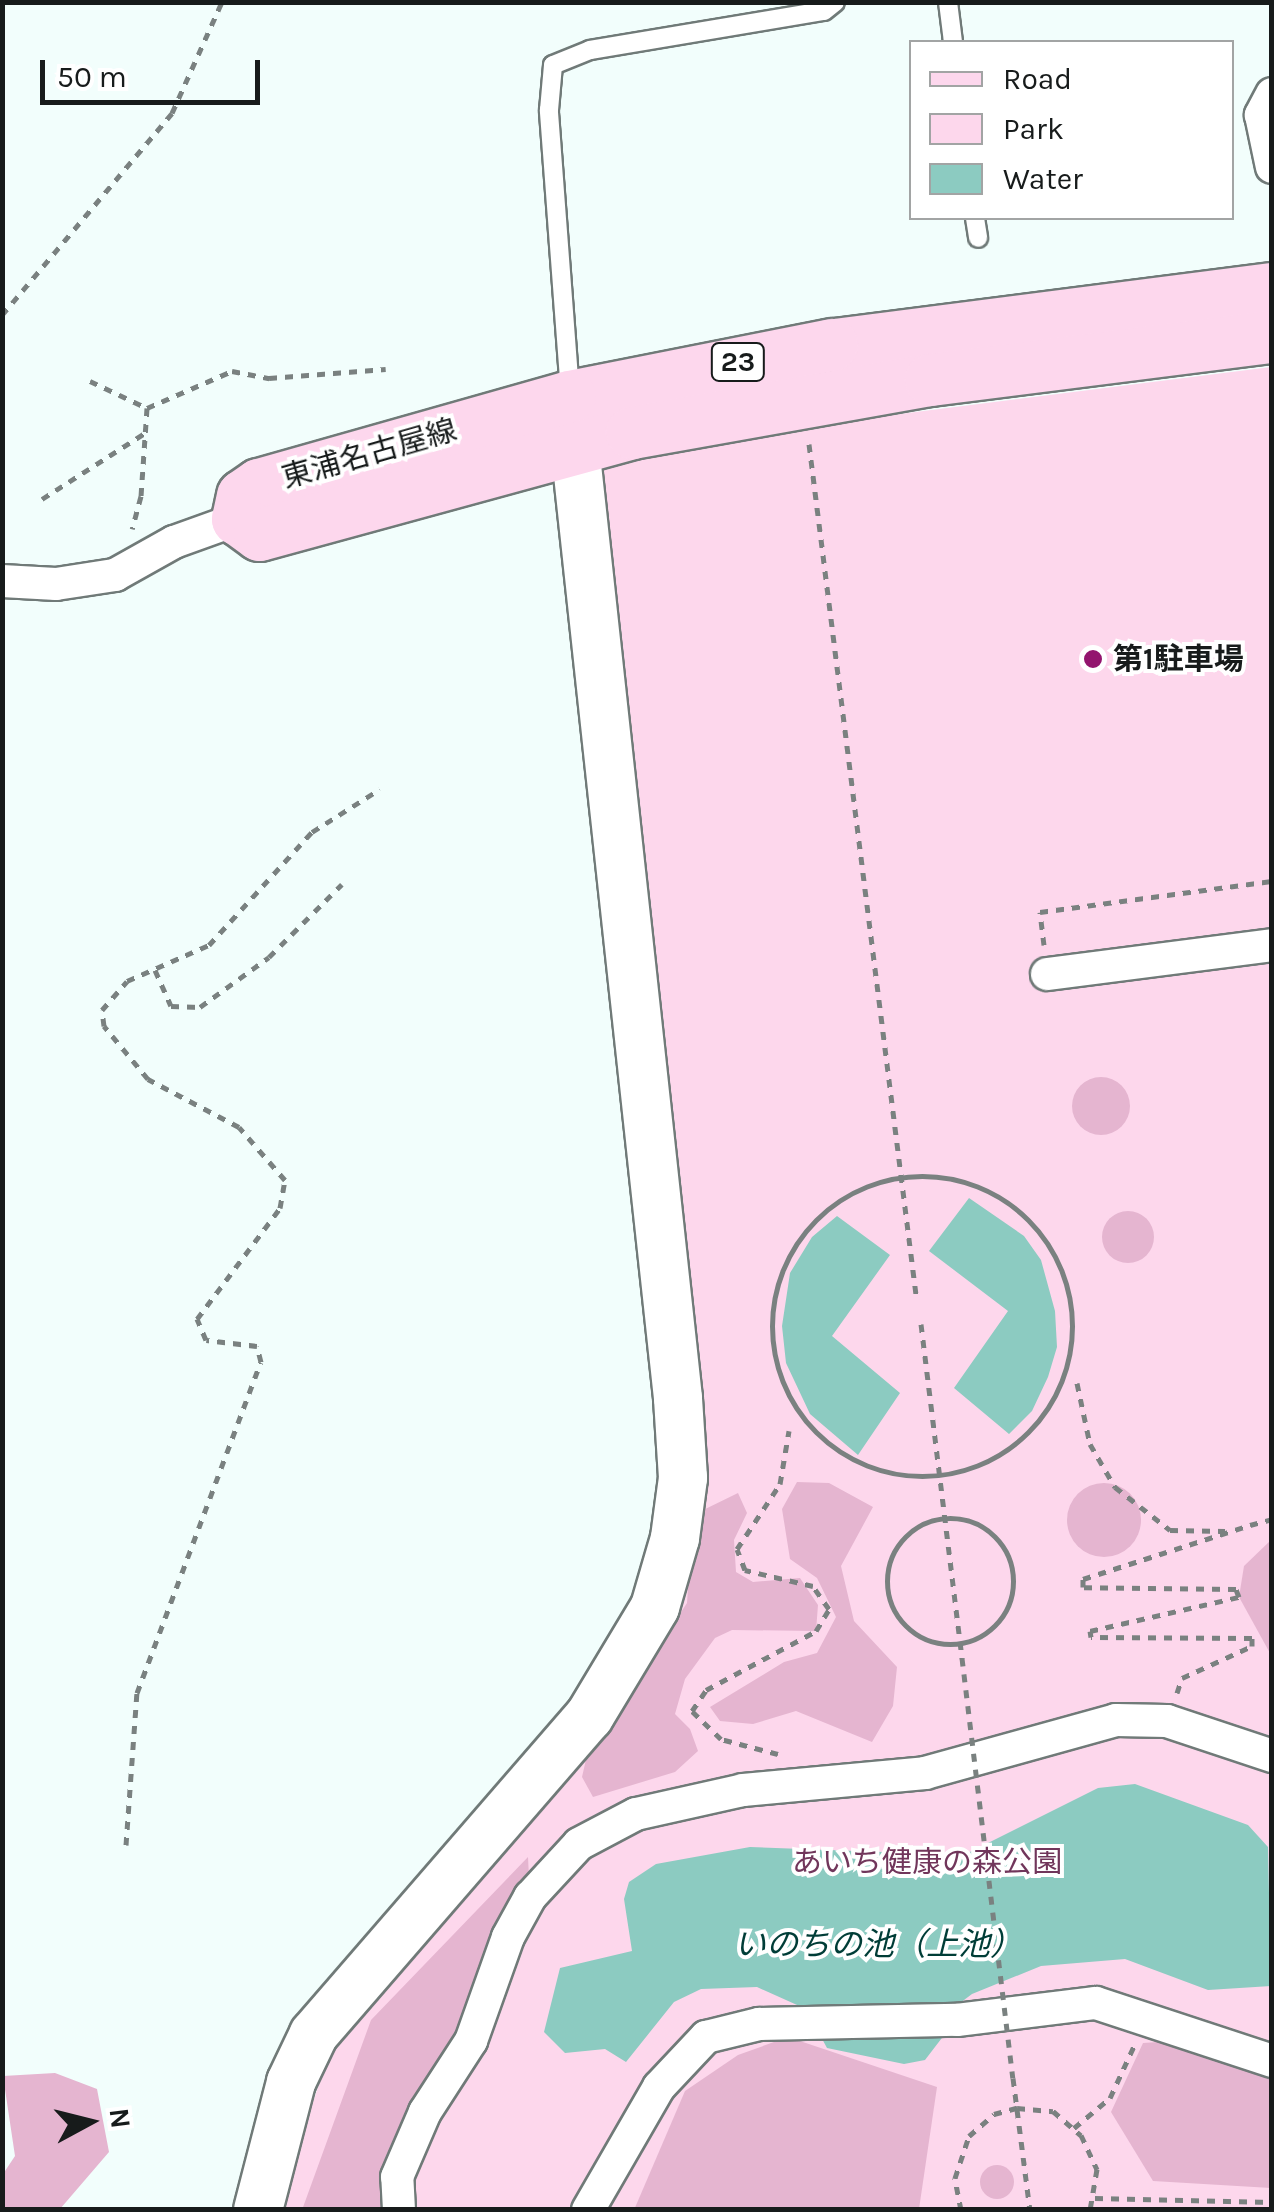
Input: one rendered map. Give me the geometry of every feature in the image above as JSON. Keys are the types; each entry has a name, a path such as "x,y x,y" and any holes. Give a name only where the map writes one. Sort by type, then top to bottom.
{"main road":[{"name":"東浦名古屋線","path":"1272,289 850,343 570,397 259,485 242,496 238,520 260,536 575,448 931,380 1272,338"}],"street":[{"path":"1272,94 1261,115 1272,167"},
{"path":"258,2210 291,2082 314,2034 589,1717 654,1607 675,1538 683,1478 678,1398 570,397"},
{"path":"2,581 56,584 115,576 174,542 238,520"},
{"path":"1047,974 1272,946"},
{"path":"399,2210 397,2176 425,2112 471,2041 508,1937 530,1897 579,1844 636,1814 686,1800 925,1774 1116,1720 1168,1721 1272,1756"},
{"path":"588,2210 659,2087 706,2037 807,2020 957,2020 1096,2003 1272,2061"}],"lane":[{"path":"570,397 549,110 553,65 590,50 824,10 836,2"},
{"path":"948,2 953,40"},
{"path":"975,220 978,238"}],"path":[{"path":"2,315 172,112 222,2"},
{"path":"90,381 148,408 232,371 269,378 386,369"},
{"path":"123,540 138,514 148,408"},
{"path":"807,426 916,1296"},
{"path":"42,499 145,434"},
{"path":"126,1846 137,1693 261,1362 257,1346 206,1340 197,1319 280,1208 285,1180 250,1135 148,1079 104,1026 109,994 209,945 312,832 380,789"},
{"path":"1047,974 1040,912 1272,880"},
{"path":"155,970 171,1006 200,1007 269,957 342,884"},
{"path":"901,1180 970,1182 1016,1207 1048,1242 1067,1295 1068,1366 1041,1418 999,1456 939,1477 903,1476 826,1443 786,1390 776,1354 778,1271 798,1238 819,1210 850,1192 901,1180"},
{"path":"920,1324 1030,2210"},
{"path":"1076,1383 1090,1444 1115,1487 1149,1517 1170,1530 1250,1525"},
{"path":"789,1431 780,1484 736,1549 744,1570 813,1586 829,1609 816,1632 706,1690 692,1711 720,1739 795,1758 832,1782"},
{"path":"944,1520 989,1530 1008,1550 1015,1596 1003,1620 960,1641 940,1643 903,1626 882,1592 894,1549 944,1520"},
{"path":"1168,1721 1182,1678 1252,1646 1252,1638 1090,1637 1090,1630 1240,1597 1236,1589 1083,1587 1083,1579 1272,1520"},
{"path":"1074,2128 1110,2098 1146,2018"},
{"path":"961,2210 955,2178 968,2136 994,2114 1017,2108 1053,2111 1092,2150 1094,2198 1090,2210"},
{"path":"1094,2198 1272,2202"}],"green space":[{"name":"あいち健康の森公園","path":"1271,367 1271,2209 277,2210 334,2039 680,1604 602,519 604,469 640,447"}],"shaded area":[{"path":"1101,1077 1121,1086 1130,1106 1121,1126 1101,1135 1081,1126 1072,1106 1081,1086"},
{"path":"1128,1211 1146,1219 1154,1237 1146,1255 1128,1263 1110,1255 1102,1237 1110,1219"},
{"path":"797,1482 829,1483 873,1507 841,1566 854,1621 897,1667 893,1706 872,1742 796,1711 753,1724 720,1721 710,1707 784,1662 817,1653 836,1617 817,1578 790,1559 782,1509"},
{"path":"1104,1483 1130,1494 1141,1520 1130,1546 1104,1557 1078,1546 1067,1520 1078,1494"},
{"path":"738,1493 747,1513 734,1540 736,1572 753,1582 800,1578 818,1605 816,1631 732,1630 715,1638 685,1679 675,1714 690,1729 698,1751 675,1772 593,1797 582,1777 587,1755 687,1603 693,1515"},
{"path":"1271,1540 1271,1655 1239,1597 1244,1566"},
{"path":"528,1857 530,1897 433,2078 385,2209 302,2210 371,2020"},
{"path":"788,2037 937,2087 919,2209 634,2210 685,2091 738,2055"},
{"path":"1173,2041 1271,2072 1271,2188 1153,2181 1111,2112 1143,2043"},
{"path":"55,2073 97,2089 109,2152 60,2209 3,2209 3,2174 15,2156 3,2076"},
{"path":"997,2165 1009,2170 1014,2182 1009,2194 997,2199 985,2194 980,2182 985,2170"}],"water":[{"path":"969,1198 1024,1236 1041,1260 1055,1311 1057,1347 1048,1377 1032,1411 1009,1434 954,1388 1008,1311 929,1251"},
{"path":"837,1216 890,1255 832,1336 900,1393 858,1455 810,1414 786,1363 782,1326 790,1273 812,1237"},
{"name":"いのちの池（上池）","path":"1135,1784 1248,1825 1268,1847 1271,1986 1208,1990 1125,1959 1041,1966 972,1994 956,2006 948,2030 925,2060 904,2064 827,2048 806,2009 757,1987 701,1989 674,2002 626,2062 605,2049 565,2053 544,2032 560,1968 632,1951 624,1899 629,1882 656,1864 750,1847 964,1855 1098,1788"}],"place":[{"name":"第1駐車場","path":"1093,659"}]}
